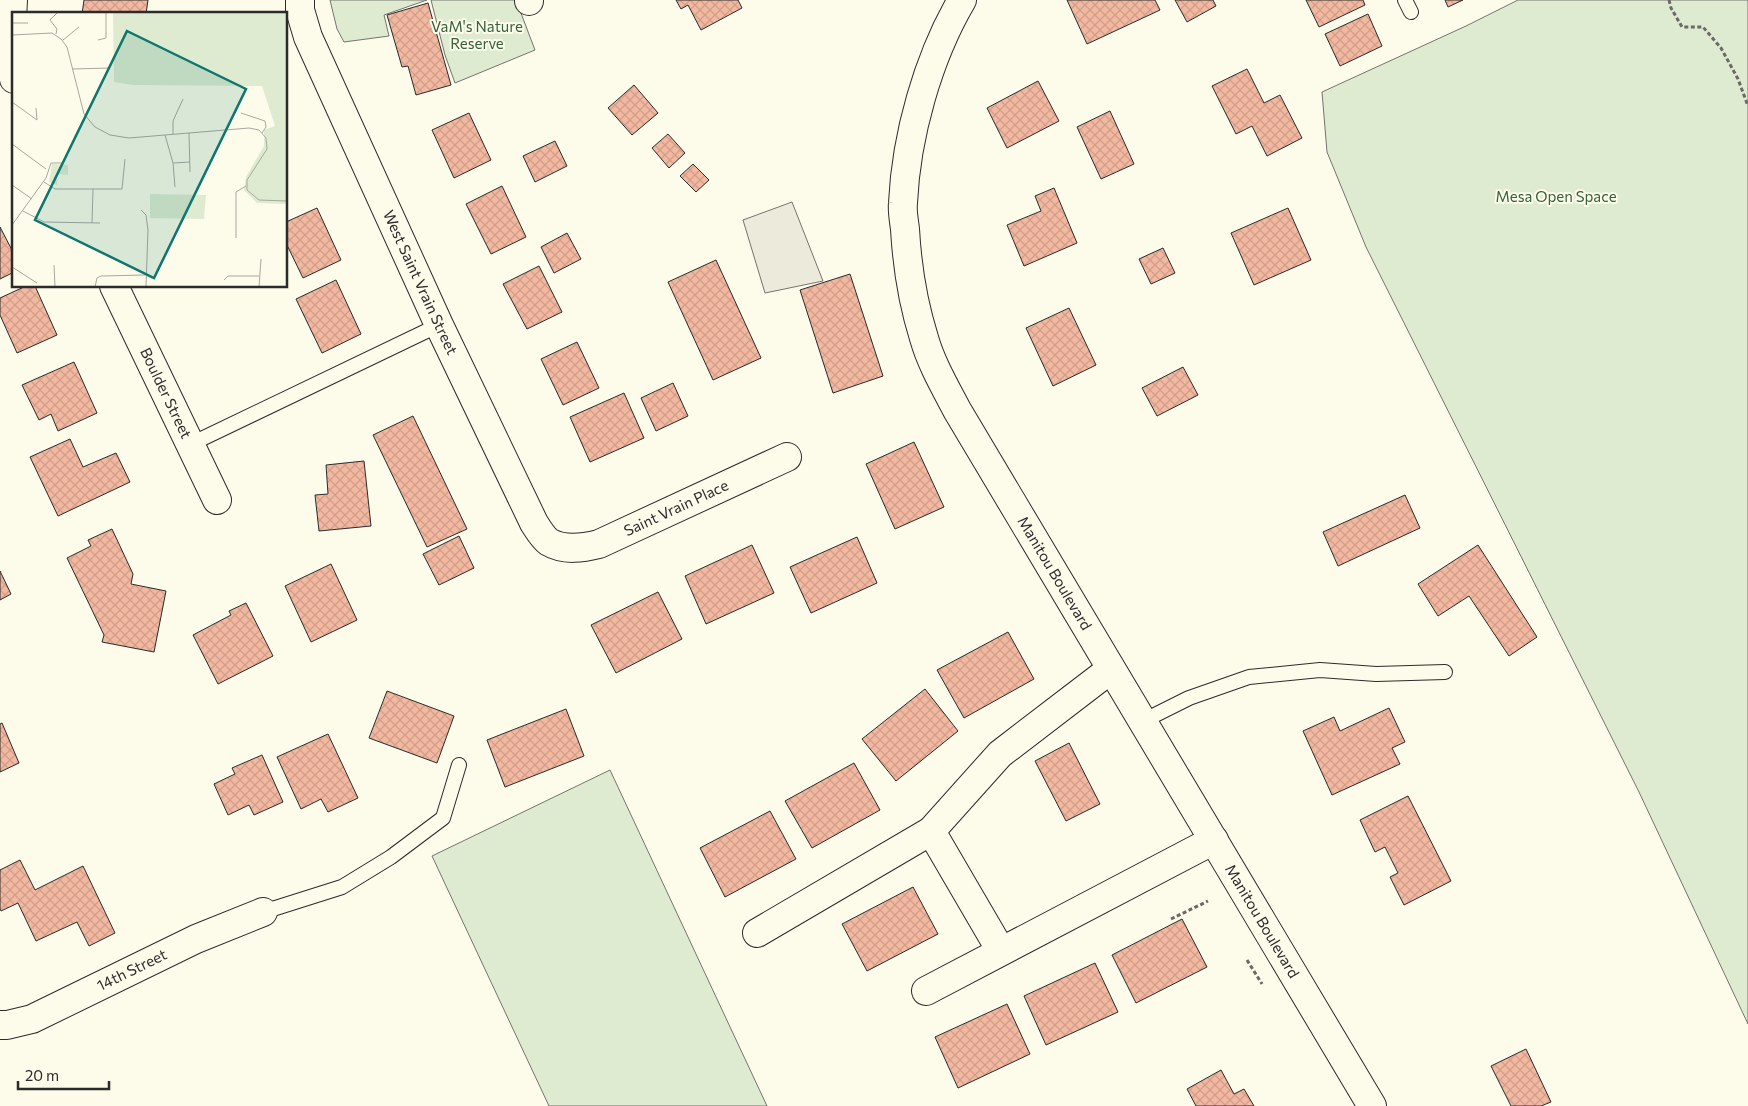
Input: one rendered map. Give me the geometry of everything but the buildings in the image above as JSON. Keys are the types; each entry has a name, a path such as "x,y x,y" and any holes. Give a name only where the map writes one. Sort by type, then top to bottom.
{"street":[{"name":"West Saint Vrain Street","path":"300,0 300,10 308,37 439,325 534,523 548,541 564,548"},
{"name":"Manitou Boulevard","path":"962,0 949,22 931,68 917,113 902,204 906,253 924,338 957,410 1372,1106"},
{"path":"12,19 10,56 12,68"},
{"name":"Boulder Street","path":"115,288 217,500"},
{"name":"Saint Vrain Place","path":"564,548 582,548 599,544 787,457"},
{"path":"757,933 932,831 1000,754 1111,669"},
{"path":"932,831 1001,952"},
{"path":"926,991 1214,840"},
{"name":"14th Street","path":"0,1025 32,1020 196,939 263,912"}],"lane":[{"path":"191,444 439,325"},
{"path":"1143,721 1189,698 1249,677 1320,670 1376,674 1445,672"},
{"path":"263,912 342,887 391,857 443,818 459,765"}],"path":[{"path":"1669,0 1671,8 1682,27 1702,27 1721,48 1738,79 1748,106"},
{"path":"1171,918 1208,901"}],"green space":[{"name":"VaM's Nature Reserve","path":"330,0 427,0 384,15 389,36 344,42 337,29"},
{"name":"VaM's Nature Reserve","path":"431,0 516,0 535,50 455,83 445,55"},
{"name":"Mesa Open Space","path":"1518,0 1748,0 1748,1024 1639,792 1366,247 1327,152 1322,92"},
{"path":"610,770 767,1106 549,1106 432,856"}],"shaded area":[{"path":"792,202 823,281 765,293 743,220"}]}
